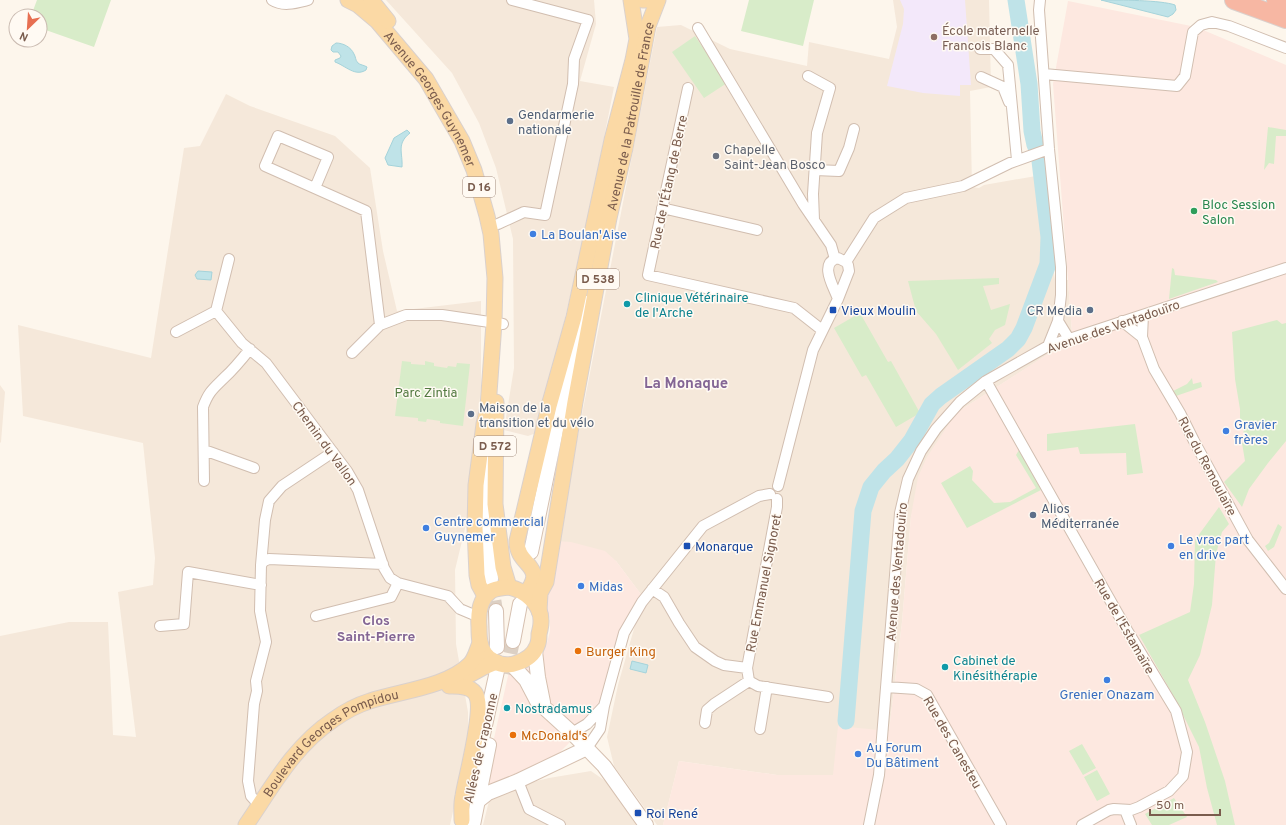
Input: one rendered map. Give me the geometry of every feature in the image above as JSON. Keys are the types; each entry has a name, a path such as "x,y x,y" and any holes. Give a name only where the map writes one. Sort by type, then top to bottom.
{"highway":[{"path":"1234,0 1286,20"},
{"path":"1276,0 1286,4"}],"main road":[{"name":"Avenue Georges Guynemer","path":"348,0 358,5 376,21 426,79 462,141 474,170 487,216 491,234 499,324 476,485 475,521 477,575 479,585 485,596"},
{"name":"Avenue Georges Guynemer","path":"371,0 437,81 473,145 498,224 502,279 495,415 494,504 503,567 509,587"},
{"name":"D 538","path":"523,599 533,584 534,578 526,561 519,554 517,541 549,406 619,144 637,39 631,0"},
{"path":"642,0 652,0"},
{"name":"Avenue de la Patrouille de France","path":"539,611 540,593 546,582 575,402 609,218 619,144 648,26 658,0"},
{"path":"531,552 564,391 609,218"},
{"path":"564,391 574,317"},
{"name":"Avenue Georges Guynemer","path":"488,407 486,492 491,579"},
{"path":"512,641 523,599 518,589 509,587 492,591 485,596 481,604 479,617 480,643 484,652 489,658 503,668 526,680 537,702 544,706 551,715 572,733 604,766 646,825"},
{"path":"449,686 526,659 534,651 538,644 541,620 539,611 533,601 523,599"},
{"path":"496,611 497,647"},
{"name":"Boulevard Georges Pompidou","path":"246,825 294,754 310,737 349,710 370,701 432,684 456,674 470,664 480,643"},
{"path":"534,651 544,706"},
{"name":"Allées de Craponne","path":"466,824 478,801 503,668"},
{"name":"Allées de Craponne","path":"466,824 489,712 503,668"},
{"name":"Boulevard Georges Pompidou","path":"432,684 470,689 474,691 478,700 476,732 462,798 466,824"},
{"path":"478,801 488,793 518,781 587,748"},
{"path":"466,824 484,767"}],"street":[{"path":"272,0 285,5 308,0"},
{"path":"498,224 524,212 545,215 573,84 574,58 588,20 512,0"},
{"path":"1040,0 1039,10 1049,149 1061,267 1061,295 1058,321 1048,346"},
{"path":"1044,74 1177,86 1185,76 1193,32 1201,25 1212,22 1229,26 1286,48"},
{"path":"698,28 803,204 831,245 835,259"},
{"path":"980,49 994,49 1008,65 1014,162"},
{"path":"808,76 830,88 817,133 813,194 814,220"},
{"path":"981,77 1003,87 1009,103 1014,162"},
{"name":"Rue de l'Étang de Berre","path":"688,88 648,275 794,308 822,330"},
{"path":"815,170 839,171 849,148 854,129"},
{"path":"315,188 328,158 278,136 265,166 366,211 380,324"},
{"path":"846,262 874,218 906,198 964,186 1014,162 1049,149"},
{"path":"662,208 757,230"},
{"path":"176,332 216,311 229,259"},
{"path":"587,748 600,728 604,706 624,633 642,602 703,526 759,496 773,496 770,490 772,487 778,486 813,350 838,299 849,271 846,262 841,259 835,259 827,266 827,270 838,299"},
{"name":"Avenue des Ventadouïro","path":"869,825 879,775 900,513 908,479 921,451 936,429 960,402 986,382 1048,346 1286,268"},
{"path":"829,276 836,280 843,280 846,278"},
{"name":"Chemin du Vallon","path":"216,311 242,343 266,364 347,471 358,490 383,564 390,578 398,583"},
{"name":"Rue du Remoulaïre","path":"1143,314 1142,337 1154,369 1180,413 1248,540 1286,589"},
{"path":"352,353 380,324 406,315 442,315 499,324"},
{"path":"1058,321 1069,339"},
{"path":"1122,321 1142,337"},
{"path":"204,481 203,407 206,398 212,389 250,349"},
{"name":"Rue de l'Estamaïre","path":"986,382 1126,630 1176,711 1187,752 1183,776 1169,792 1139,807 1125,810 1109,810 1082,825"},
{"path":"204,450 254,468"},
{"path":"260,806 251,796 248,781 254,704 257,691 256,681 266,642 260,611 261,565 265,520 269,501 282,486 333,452"},
{"name":"Rue Emmanuel Signoret","path":"750,681 747,668 777,507 773,496"},
{"path":"261,565 264,561 269,559 383,564"},
{"path":"160,626 184,624 188,572 261,585"},
{"path":"316,616 391,597 398,583 448,596 460,608 479,617"},
{"name":"Rue Emmanuel Signoret","path":"652,589 664,597 695,647 715,661 724,665 747,668"},
{"path":"705,723 707,710 750,681 758,686 828,697"},
{"path":"760,729 767,687"},
{"name":"Rue des Canesteu","path":"886,687 916,689 927,695 1001,825"},
{"path":"572,733 586,724 604,706"},
{"path":"518,781 529,809 560,825"},
{"path":"1125,810 1131,825"}],"shaded area":[{"path":"386,0 594,0 596,24 580,81 614,87 590,209 539,432 528,436 504,430 514,368 513,239 496,168 479,123 452,73"},
{"path":"893,0 989,0 991,87 970,91 972,187 979,188 984,185 1036,176 1055,279 1068,280 1073,346 1050,353 956,413 911,516 902,622 889,731 833,775 777,775 679,761 663,825 657,825 614,766 607,737 618,685 643,597 616,561 555,541 571,471 657,27 681,25 730,49 807,66 809,42 889,59 897,27"},
{"name":"École maternelle Francois Blanc","path":"900,0 965,0 971,85 960,85 960,96 923,93 887,86 903,24 904,9"},
{"path":"1068,1 1196,27 1286,65 1286,825 663,825 679,761 777,775 833,775 838,726 889,731 902,622 911,516 918,477 927,457 956,413 1048,354 1073,346 1053,84"},
{"path":"226,94 250,106 335,136 370,168 383,251 397,311 481,301 481,387 468,516 455,570 456,644 468,712 468,744 450,825 0,825 0,636 69,622 108,622 113,735 136,737 118,592 153,585 155,558 143,443 23,416 18,325 151,358 184,148 200,146"},
{"path":"0,385 5,392 0,443"},
{"path":"555,541 571,542 605,551 616,561 643,597 601,703 569,743 558,754 481,796 510,667 542,651 547,643 550,631 550,619 546,610 546,602"},
{"path":"591,771 617,789 641,825 483,825 489,801 495,793 515,786 549,778"}],"green space":[{"path":"37,0 111,0 94,47 48,31 48,8 34,8"},
{"path":"749,0 814,0 803,46 741,31"},
{"path":"695,36 727,83 704,98 672,52"},
{"path":"1268,127 1286,130 1286,136 1276,136 1274,164 1269,163 1264,170"},
{"path":"1172,268 1174,269 1175,275 1216,280 1218,282 1169,299"},
{"path":"999,278 999,284 983,286 991,310 1010,304 1005,325 995,330 989,339 992,343 958,370 936,334 916,311 908,281"},
{"path":"860,313 888,362 891,361 920,413 896,427 866,375 862,377 834,328"},
{"path":"1277,320 1282,324 1286,323 1286,441 1249,489 1242,507 1224,482 1245,461 1242,443 1245,442 1243,427 1240,427 1240,409 1235,379 1232,332"},
{"name":"Parc Zintia","path":"402,361 411,362 411,364 425,365 425,361 434,363 434,366 447,368 448,366 456,367 457,363 470,364 463,426 440,423 440,421 427,419 426,422 418,421 418,418 395,416"},
{"path":"1192,378 1193,384 1201,382 1202,387 1176,396 1173,391 1187,384"},
{"path":"1135,424 1143,473 1127,475 1126,453 1080,454 1078,447 1047,451 1047,434"},
{"path":"1019,450 1041,490 967,528 941,483 970,466 973,471 972,480 994,503 1010,502 1036,488 1016,455"},
{"path":"1219,507 1229,524 1222,532 1216,554 1212,605 1200,655 1188,680 1205,722 1225,781 1235,825 1217,825 1207,788 1199,747 1174,697 1139,635 1190,612 1194,584 1195,540"},
{"path":"1278,524 1282,527 1274,547 1268,551 1265,546 1269,543"},
{"path":"1082,744 1096,768 1083,775 1069,751"},
{"path":"1097,770 1110,794 1097,801 1084,777"},
{"path":"1174,798 1187,817 1169,825 1152,825 1145,814"}],"water":[{"path":"1101,0 1169,3 1175,5 1176,10 1168,17"},
{"path":"336,43 349,47 355,55 356,61 367,67 366,70 362,72 354,72 335,62 335,60 341,56 338,52 333,52 331,50 332,46"},
{"path":"407,130 410,133 403,141 401,149 402,167 388,165 385,158 394,138"},
{"path":"198,271 212,272 211,280 197,279 195,275"},
{"path":"632,661 648,665 646,673 630,669"}],"waterway":[{"path":"1016,0 1029,84 1032,131 1035,145"},
{"path":"846,721 863,511 871,487 912,440 932,404 941,396 1008,349 1018,339 1024,328 1048,264 1049,237 1040,161"}],"tunnel":[{"path":"491,580 496,611"},
{"path":"506,674 513,641"}],"place":[{"name":"École maternelle Francois Blanc","path":"934,37"},
{"name":"Gendarmerie nationale","path":"510,121"},
{"name":"Chapelle Saint-Jean Bosco","path":"716,156"},
{"name":"Bloc Session Salon","path":"1194,211"},
{"name":"La Boulan'Aise","path":"533,234"},
{"name":"Clinique Vétérinaire de l'Arche","path":"627,304"},
{"name":"Vieux Moulin","path":"833,310"},
{"name":"CR Media","path":"1090,310"},
{"name":"Maison de la transition et du vélo","path":"471,414"},
{"name":"Gravier frères","path":"1226,431"},
{"name":"Alios Méditerranée","path":"1033,515"},
{"name":"Centre commercial Guynemer","path":"426,528"},
{"name":"Monarque","path":"687,546"},
{"name":"Le vrac part en drive","path":"1171,546"},
{"name":"Midas","path":"581,586"},
{"name":"Burger King","path":"578,651"},
{"name":"Cabinet de Kinésithérapie","path":"945,667"},
{"name":"Grenier Onazam","path":"1107,680"},
{"name":"Nostradamus","path":"507,708"},
{"name":"McDonald's","path":"513,735"},
{"name":"Au Forum Du Bâtiment","path":"858,754"},
{"name":"Roi René","path":"638,813"}],"district":[{"name":"La Monaque","path":"686,383"},
{"name":"Clos Saint-Pierre","path":"376,628"}]}
